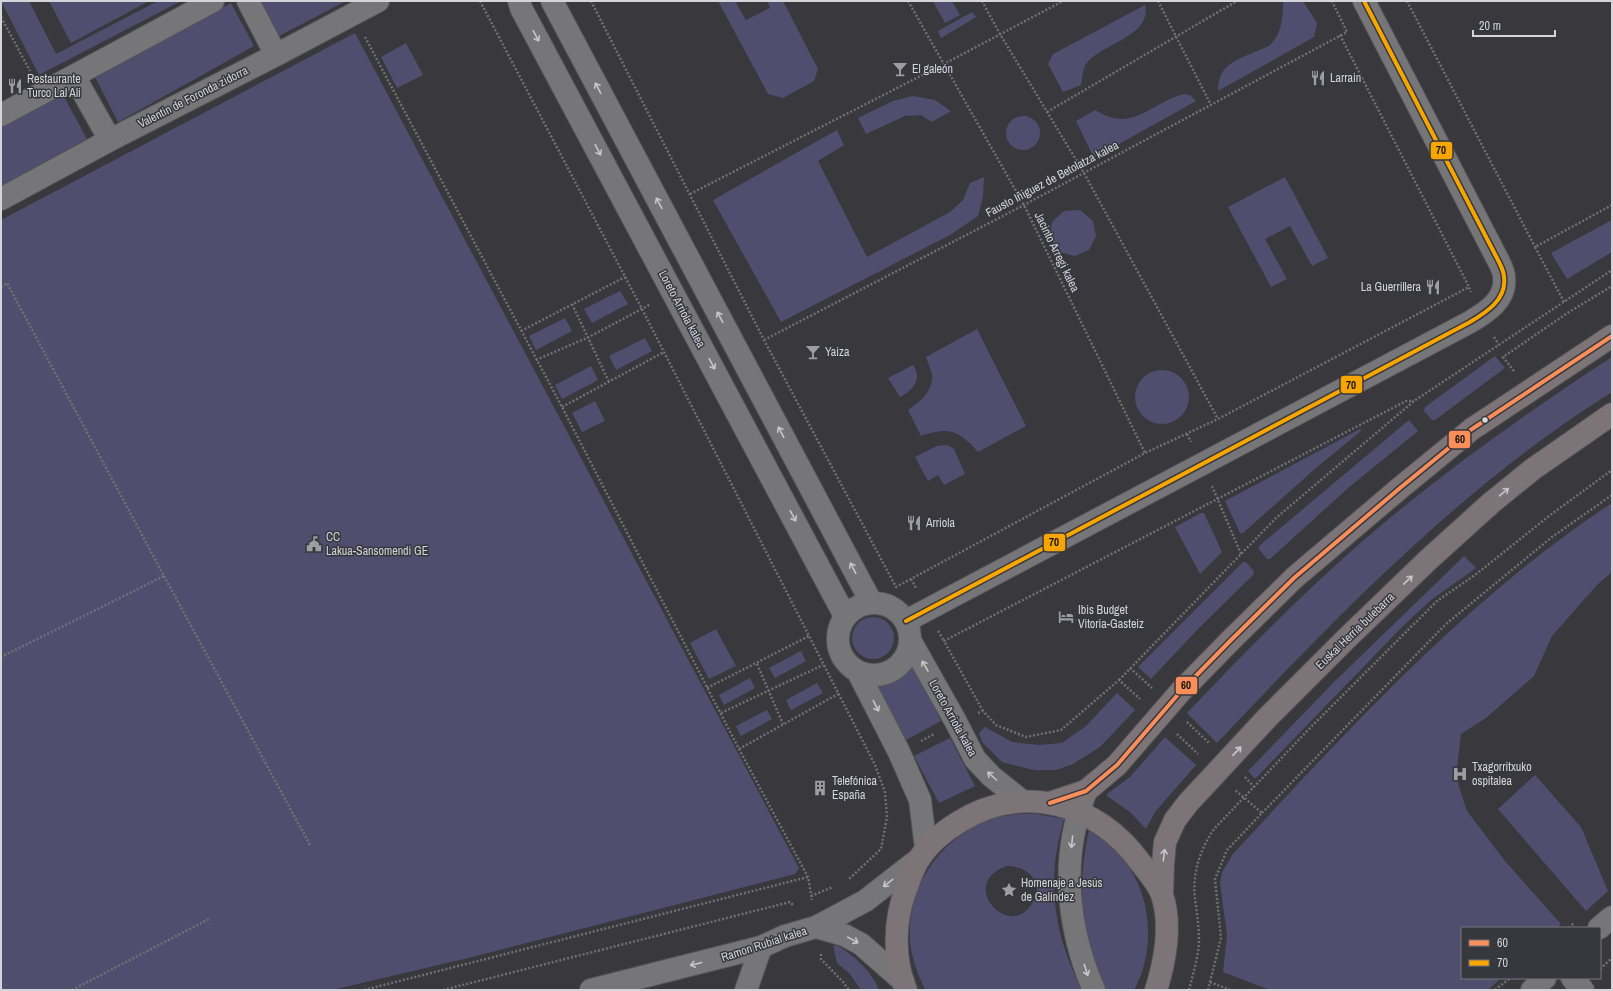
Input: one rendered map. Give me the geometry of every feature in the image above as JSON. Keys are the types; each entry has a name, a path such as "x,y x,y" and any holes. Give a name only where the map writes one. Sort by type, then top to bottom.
{"main road":[{"path":"904,986 899,964 897,941 898,921 903,896 922,854 946,830 969,815 995,805 1022,801 1050,803 1082,801 1117,766 1181,691 1294,578 1472,429 1612,336"},
{"name":"Euskal Herria bulebarra","path":"1162,894 1163,864 1166,842 1175,820 1188,802 1346,639 1428,560 1491,503 1533,468 1612,414"},
{"path":"1082,801 1100,822 1118,836 1132,851 1162,894 1166,916 1166,944 1162,970 1156,990"}],"street":[{"path":"1,115 213,1"},
{"path":"248,1 276,55"},
{"name":"Valentin de Foronda zidorra","path":"1,199 110,140 378,1"},
{"name":"Loreto Arriola kalea","path":"519,1 521,8 674,292 845,616"},
{"path":"552,1 871,602"},
{"path":"906,621 1476,318 1493,307 1504,287 1504,276 1499,262 1364,1"},
{"path":"74,76 110,140"},
{"path":"858,672 875,675 892,671 905,659 911,642 911,635 906,621 892,606 871,602 857,607 845,616 839,631 838,647 842,657 858,672 899,752 920,800 922,854"},
{"name":"Loreto Arriola kalea","path":"911,642 975,759 991,776 1022,801"},
{"path":"1082,801 1073,836 1069,883 1071,908 1077,941 1094,990"},
{"name":"Ramon Rubial kalea","path":"591,990 761,947 785,936 816,927 865,901 922,854"},
{"path":"1601,927 1612,917"},
{"path":"816,927 844,935 861,944 904,986"},
{"path":"746,990 761,947"},
{"path":"1532,990 1544,979"},
{"path":"1573,979 1583,990"}],"path":[{"path":"480,1 642,309 877,772 885,792 887,817 881,849 845,883"},
{"path":"591,1 764,340 896,587 1145,453 1218,419 1469,287"},
{"name":"Jacinto Arregi kalea","path":"908,1 1024,205 1145,453"},
{"path":"982,1 1000,34 1084,173 1218,419"},
{"path":"690,194 944,64 1063,1"},
{"path":"1158,1 1211,105"},
{"path":"1047,112 1238,1"},
{"name":"Fausto Iñiguez de Betolatza kalea","path":"764,340 1024,205 1347,32 1332,1"},
{"path":"1407,1 1564,302"},
{"path":"353,14 520,331 562,407 707,688 808,877 821,960 849,990"},
{"path":"1,17 41,93"},
{"path":"1340,35 1469,287 1476,318 1499,345"},
{"path":"1535,247 1612,205"},
{"path":"1119,680 1276,518 1414,401 1612,270"},
{"path":"520,331 625,277"},
{"path":"1,287 8,283 164,576 310,845"},
{"path":"536,360 588,337 674,292"},
{"path":"572,304 609,382"},
{"path":"562,407 664,352"},
{"path":"983,711 944,642 1406,401 1414,401"},
{"path":"1187,434 1218,499 1241,554"},
{"path":"1189,990 1195,968 1199,942 1195,898 1196,871 1206,842 1214,829 1309,729 1437,601 1475,575 1549,516 1612,470"},
{"path":"1262,813 1446,624 1552,537 1612,495"},
{"path":"1,657 164,576"},
{"path":"707,688 758,664 809,636"},
{"path":"758,664 783,724"},
{"path":"721,713 824,665"},
{"path":"1130,668 1152,688"},
{"path":"739,749 838,694"},
{"path":"364,990 808,877"},
{"path":"811,896 838,885"},
{"path":"443,990 790,902 816,927"},
{"path":"72,990 209,919"},
{"path":"1601,968 1612,958"},
{"path":"1495,990 1508,979"},
{"path":"1210,982 1230,990"}],"shaded area":[{"path":"1,1 29,1 56,54 158,1 181,1 39,75"},
{"path":"49,1 149,1 71,43"},
{"path":"259,1 346,1 277,37"},
{"path":"718,1 735,1 746,20 770,8 767,1 783,1 818,69 814,81 783,98 768,94"},
{"path":"933,1 952,1 960,15 945,23"},
{"path":"1283,1 1303,1 1317,23 1314,37 1218,91 1221,74 1225,68 1237,60 1269,46 1274,41 1281,24"},
{"path":"231,3 254,46 118,122 95,77"},
{"path":"1145,5 1145,16 1141,24 1134,32 1093,57 1085,66 1081,85 1063,92 1048,64 1053,54"},
{"path":"972,12 976,17 941,38 938,31"},
{"name":"CC Lakua-Sansomendi GE","path":"355,33 799,868 795,874 464,959 332,990 1,990 1,220"},
{"path":"406,43 423,75 397,88 381,57"},
{"path":"61,91 87,139 1,186 1,125"},
{"path":"1184,94 1190,95 1196,101 1094,158 1076,121 1095,110 1108,117 1120,119 1131,118 1172,98"},
{"path":"913,96 935,100 951,111 932,122 921,115 905,116 866,134 858,118 893,101"},
{"path":"1023,116 1035,121 1040,133 1035,145 1023,150 1011,145 1006,133 1011,121"},
{"path":"837,130 844,145 818,161 867,257 950,212 963,200 970,183 984,177 983,197 978,216 950,235 781,322 713,200"},
{"path":"1285,177 1328,258 1312,266 1290,226 1265,239 1287,279 1271,287 1228,207"},
{"path":"1080,210 1093,221 1096,236 1089,250 1075,256 1059,252 1050,238 1052,222 1064,211"},
{"path":"1612,220 1612,252 1567,279 1551,253"},
{"path":"620,291 628,304 592,323 584,309"},
{"path":"565,318 572,331 536,350 529,336"},
{"path":"977,329 1026,426 978,452 965,439 953,432 939,431 921,436 908,410 925,396 930,387 932,375 926,357"},
{"path":"645,338 652,351 616,370 609,356"},
{"path":"1495,356 1505,368 1435,420 1432,420 1424,411 1425,407"},
{"path":"1612,357 1612,392 1557,429 1504,468 1453,511 1356,600 1217,743 1187,713 1286,612 1379,527 1443,475 1510,426"},
{"path":"913,365 917,375 915,384 909,391 900,397 888,378"},
{"path":"591,366 598,380 562,399 555,385"},
{"path":"1162,370 1172,372 1181,378 1187,387 1189,397 1187,407 1181,416 1172,422 1162,424 1152,422 1143,416 1137,407 1135,397 1137,387 1143,378 1152,372"},
{"path":"595,401 605,421 582,432 572,413"},
{"path":"1409,420 1418,431 1347,489 1270,559 1267,559 1259,549 1259,546"},
{"path":"1360,429 1361,431 1316,468 1243,533 1240,533 1225,501"},
{"path":"947,445 954,449 965,474 944,485 938,475 928,481 915,457 937,446"},
{"name":"Txagorritxuko ospitalea","path":"1612,503 1612,572 1597,585 1552,636 1534,676 1486,718 1461,734 1456,777 1467,811 1505,861 1561,924 1558,927 1461,927 1461,979 1500,979 1488,990 1270,990 1223,972 1227,935 1220,883 1222,872 1233,854 1412,666 1509,580 1560,540"},
{"path":"1201,513 1204,513 1222,552 1200,574 1175,527"},
{"path":"1464,556 1476,568 1431,600 1403,626 1255,779 1248,771 1333,683"},
{"path":"1243,562 1246,562 1253,570 1254,574 1198,629 1151,679 1138,667"},
{"path":"873,617 888,623 894,638 888,653 873,659 858,653 852,638 858,623"},
{"path":"716,629 736,666 709,679 690,643"},
{"path":"801,651 806,661 775,678 769,668"},
{"path":"912,664 941,721 906,740 876,684 900,675"},
{"path":"750,678 755,688 724,705 719,695"},
{"path":"817,683 823,693 791,710 786,700"},
{"path":"1117,693 1135,710 1100,747 1073,764 1056,770 1034,770 1002,762 982,742 979,733 985,727 1012,742 1038,745 1062,743 1086,726"},
{"path":"767,710 772,719 741,736 736,726"},
{"path":"1165,737 1196,765 1155,812 1146,829 1130,812 1107,796 1107,794 1130,777"},
{"path":"950,738 975,786 939,803 914,756"},
{"path":"1535,775 1581,827 1608,891 1586,911 1498,809"},
{"path":"1018,814 1037,814 1064,819 1058,842 1055,863 1055,906 1064,948 1082,990 925,990 913,960 910,940 911,919 915,900 922,882 931,865 944,850 959,837 975,826 994,818","holes":["1007,866 1021,869 1032,876 1037,888 1033,902 1023,913 1012,916 1001,913 992,906 987,896 986,885 993,874"]},
{"path":"1089,830 1112,847 1124,860 1133,874 1145,906 1148,924 1146,958 1134,990 1102,990 1095,969 1086,930 1082,892 1085,851"},
{"path":"837,945 850,954 867,970 879,990 861,990 850,974 837,963 833,946"}],"transit line":[{"name":"70","path":"906,621 1470,322 1483,314 1499,298 1504,285 1504,275 1501,265 1364,1"},
{"name":"60","path":"1050,803 1086,791 1117,765 1181,691 1294,578 1400,488 1472,429 1612,336"}],"place":[{"name":"El galeón","path":"900,69"},
{"name":"Larrain","path":"1318,78"},
{"name":"Restaurante Turco Lal Ali","path":"15,86"},
{"name":"La Guerrillera","path":"1433,287"},
{"name":"Yaiza","path":"813,352"},
{"name":"Arriola","path":"914,523"},
{"name":"CC Lakua-Sansomendi GE","path":"314,544"},
{"name":"Ibis Budget Vitoria-Gasteiz","path":"1066,617"},
{"name":"Txagorritxuko ospitalea","path":"1460,774"},
{"name":"Telefónica España","path":"820,788"},
{"name":"Homenaje a Jesús de Galíndez","path":"1009,890"}]}
